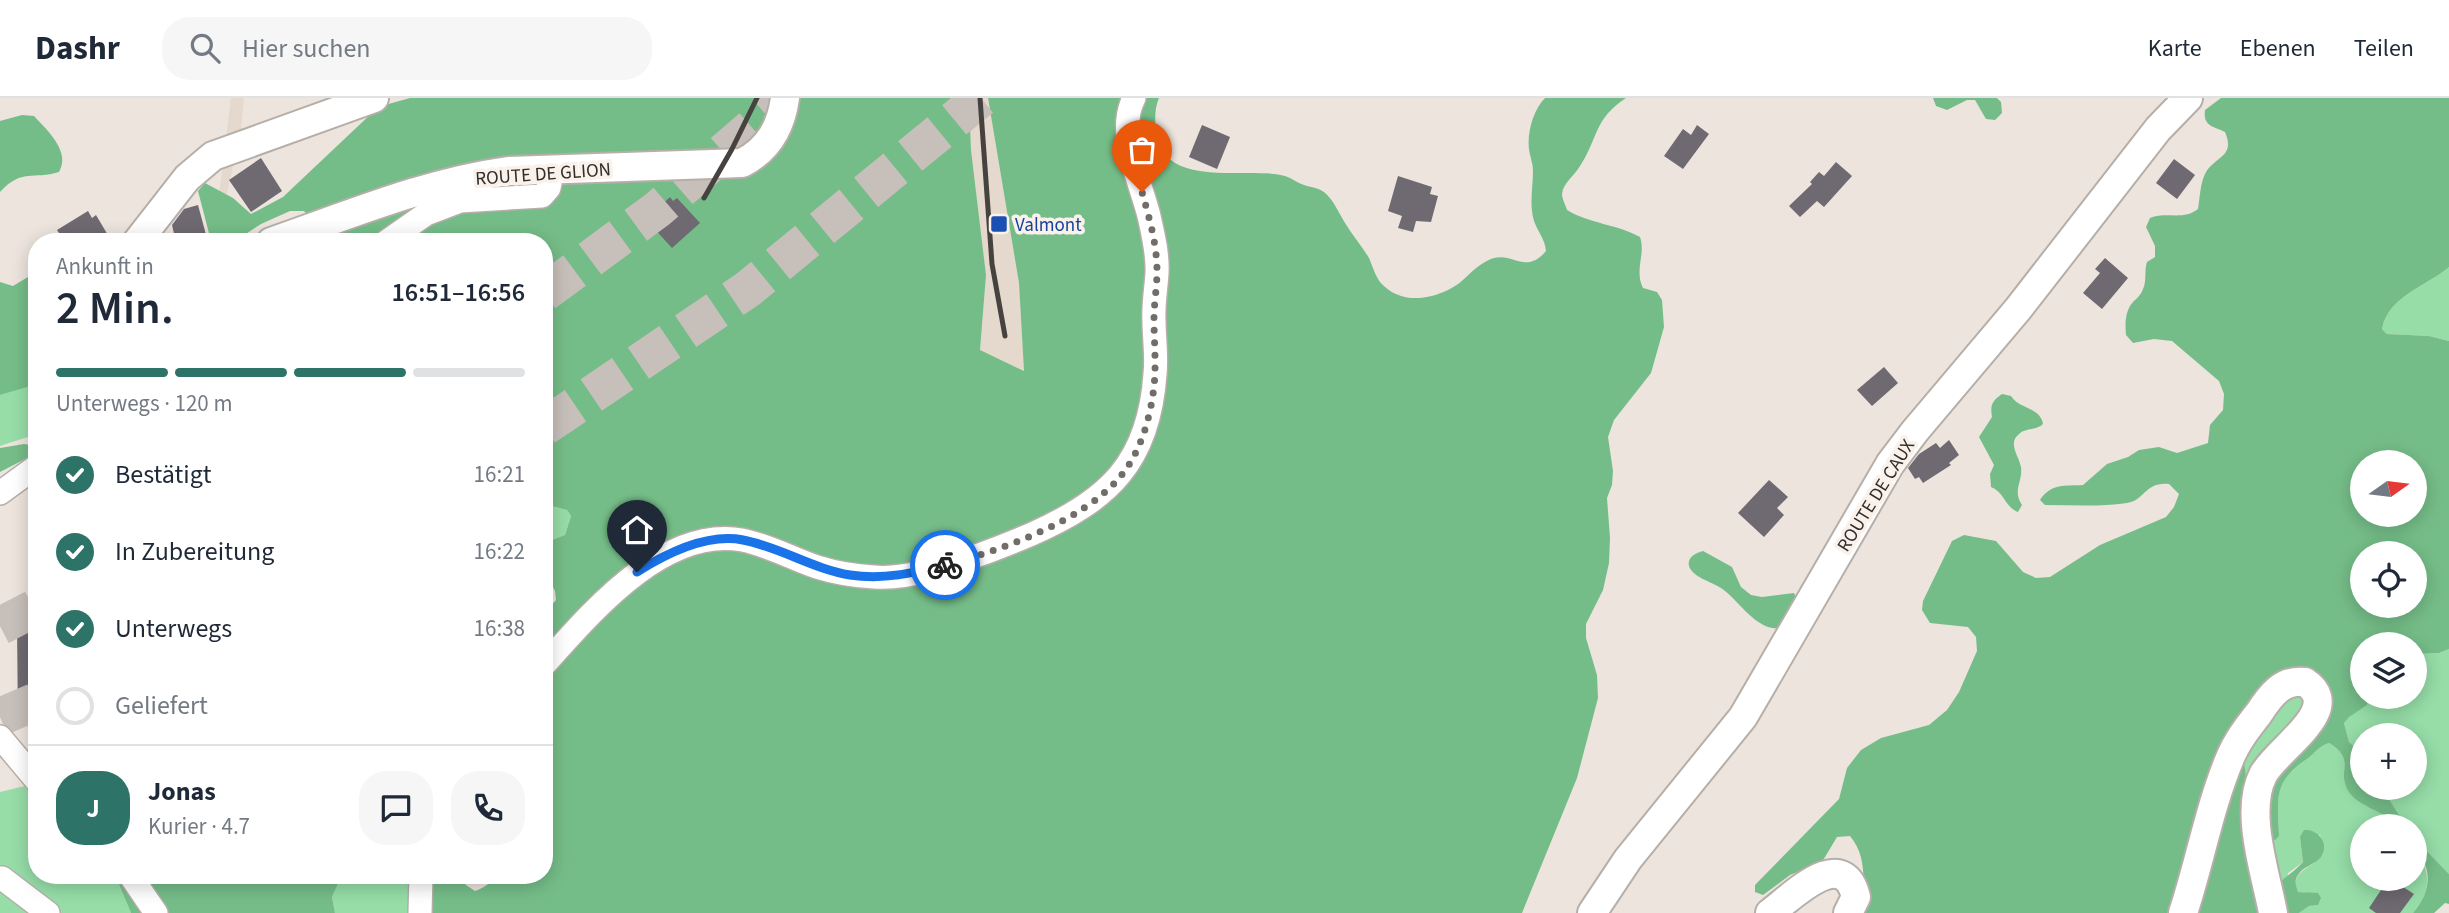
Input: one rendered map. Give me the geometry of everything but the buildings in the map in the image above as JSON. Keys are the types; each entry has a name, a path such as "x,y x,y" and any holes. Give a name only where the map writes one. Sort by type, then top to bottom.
{"street":[{"path":"144,233 194,170 225,150 374,98"},
{"name":"ROUTE DE GLION","path":"298,233 450,182 508,171 742,163 764,149 771,139 778,126 785,98"},
{"path":"553,654 588,617 637,572 658,558 697,544 741,540 849,575 897,577 955,562 1019,540 1052,525 1105,493 1122,475 1139,444 1153,396 1156,372 1155,245 1126,127 1129,106 1134,98"},
{"name":"ROUTE DE CAUX","path":"1592,913 1628,859 1743,717 1890,464 1914,430 2018,309 2158,129 2188,98"},
{"path":"399,233 426,214 460,201 542,196 549,188 553,169"},
{"path":"0,493 28,473"},
{"path":"2183,913 2230,758 2238,741 2275,692 2285,684 2298,681 2305,682 2316,692 2317,709 2308,726 2263,774 2255,804 2273,913"},
{"path":"0,737 28,770"},
{"path":"1770,913 1821,875 1833,873 1847,877 1853,885 1856,897 1848,913"},
{"path":"2,878 48,913"},
{"path":"136,884 156,913"},
{"path":"420,913 421,884"}],"shaded area":[{"path":"231,98 244,98 241,128 219,233 210,233 220,187"},
{"path":"969,98 988,98 1019,283 1024,371 980,351 986,275 971,150"}],"green space":[{"path":"410,98 969,98 971,150 986,275 980,350 1024,371 1019,283 988,98 1159,98 1156,134 1163,151 1175,163 1210,172 1285,176 1322,191 1333,202 1369,258 1380,282 1395,294 1421,298 1448,290 1480,265 1494,258 1530,262 1546,251 1534,221 1533,165 1529,149 1532,122 1545,98 1626,98 1615,106 1602,122 1586,156 1565,186 1562,196 1567,210 1576,215 1640,237 1641,281 1643,288 1657,292 1662,300 1664,327 1651,373 1614,420 1608,437 1613,471 1607,498 1609,563 1603,590 1586,624 1586,638 1597,675 1598,698 1577,778 1522,913 430,913 433,884 465,884 475,891 488,884 553,884 553,604 556,600 553,587 553,540 565,535 571,516 567,510 553,506 553,233 305,233 308,216 304,211 290,211 247,233 209,233 198,191 205,183 233,198 251,214 283,197 373,112 385,105"},
{"path":"1933,98 1997,98 2001,102 2002,113 1995,120 1986,119 1975,100 1967,100 1947,110 1936,106"},
{"path":"2221,98 2449,98 2449,267 2400,300 2392,308 2382,329 2387,334 2429,336 2449,341 2449,649 2427,654 2427,632 2350,632 2350,709 2361,709 2344,723 2350,743 2350,793 2345,784 2342,755 2329,743 2296,767 2282,784 2278,801 2279,836 2275,840 2269,839 2267,817 2279,774 2294,754 2316,737 2326,714 2286,674 2244,759 2260,904 2258,913 1863,913 1862,863 1850,836 1837,837 1822,862 1790,875 1763,895 1755,892 1755,885 1839,799 1847,768 1861,750 1881,738 1929,725 1947,710 1959,692 1977,651 1976,637 1968,627 1930,623 1922,610 1923,601 1952,541 1964,535 1996,541 2023,572 2036,578 2050,577 2100,545 2166,517 2174,507 2179,494 2169,484 2154,486 2138,499 2127,503 2045,505 2040,500 2054,488 2083,485 2107,464 2139,450 2159,447 2177,453 2208,443 2210,425 2223,410 2224,394 2219,381 2172,341 2154,339 2133,343 2126,335 2128,309 2144,286 2147,262 2155,257 2155,246 2146,227 2150,218 2187,214 2198,209 2205,174 2228,147 2225,132 2212,127 2205,110"},
{"path":"22,115 34,116 51,135 60,149 62,164 59,172 21,177 0,192 0,121"},
{"path":"2449,267 2449,341 2429,336 2387,334 2382,329 2392,308 2400,300"},
{"path":"28,277 28,387 0,395 0,282 13,286"},
{"path":"28,386 28,437 0,446 0,395"},
{"path":"2002,394 2011,396 2034,411 2043,424 2021,433 2014,442 2021,467 2018,495 2022,505 2018,512 1991,487 1990,474 1994,465 1979,437 1992,417 1993,404"},
{"path":"28,445 28,458 0,472 0,448"},
{"path":"553,506 567,510 571,516 565,535 553,540"},
{"path":"1703,551 1732,567 1741,587 1751,595 1762,597 1794,593 1799,604 1785,628 1770,628 1761,624 1721,588 1694,573 1689,566 1689,560"},
{"path":"2449,649 2449,874 2427,851 2427,814 2398,814 2390,800 2427,800 2427,723 2350,723 2350,743 2344,723 2360,709 2427,709 2427,654"},
{"path":"2286,674 2326,714 2317,733 2291,756 2272,787 2279,835 2278,801 2282,783 2296,767 2329,743 2344,760 2345,784 2350,800 2357,800 2381,814 2350,814 2350,891 2426,891 2413,913 2299,913 2309,906 2318,905 2305,892 2298,892 2296,882 2303,870 2321,855 2323,847 2320,835 2300,837 2303,862 2288,873 2281,913 2258,913 2260,904 2244,759"},
{"path":"28,787 28,884 119,884 131,913 0,913 0,792"},
{"path":"2358,800 2390,800 2398,814 2381,814"},
{"path":"2304,830 2318,834 2324,847 2321,857 2298,875 2298,892 2318,893 2321,898 2318,905 2309,906 2299,913 2281,913 2279,885 2303,862 2300,837"},
{"path":"2427,851 2449,874 2449,904 2445,903 2434,913 2413,913 2427,891"},
{"path":"119,884 338,884 332,897 335,913 131,913"},
{"path":"338,884 433,884 430,913 335,913 332,897"}],"tunnel":[{"path":"553,286 658,209 786,98"},
{"path":"553,421 748,289 981,98"},
{"path":"0,626 28,612"},
{"path":"0,717 28,705"}],"railway":[{"path":"704,198 757,98"},
{"path":"980,98 992,264 1005,336"}],"way so far":[{"path":"945,565 1019,540 1073,514 1105,493 1122,475 1139,444 1153,396 1156,372 1154,319 1157,270 1155,245 1142,192"}],"place":[{"name":"Valmont","path":"999,224"}],"route":[{"path":"637,572 674,551 714,541 741,540 849,575 897,577 945,565"}]}
